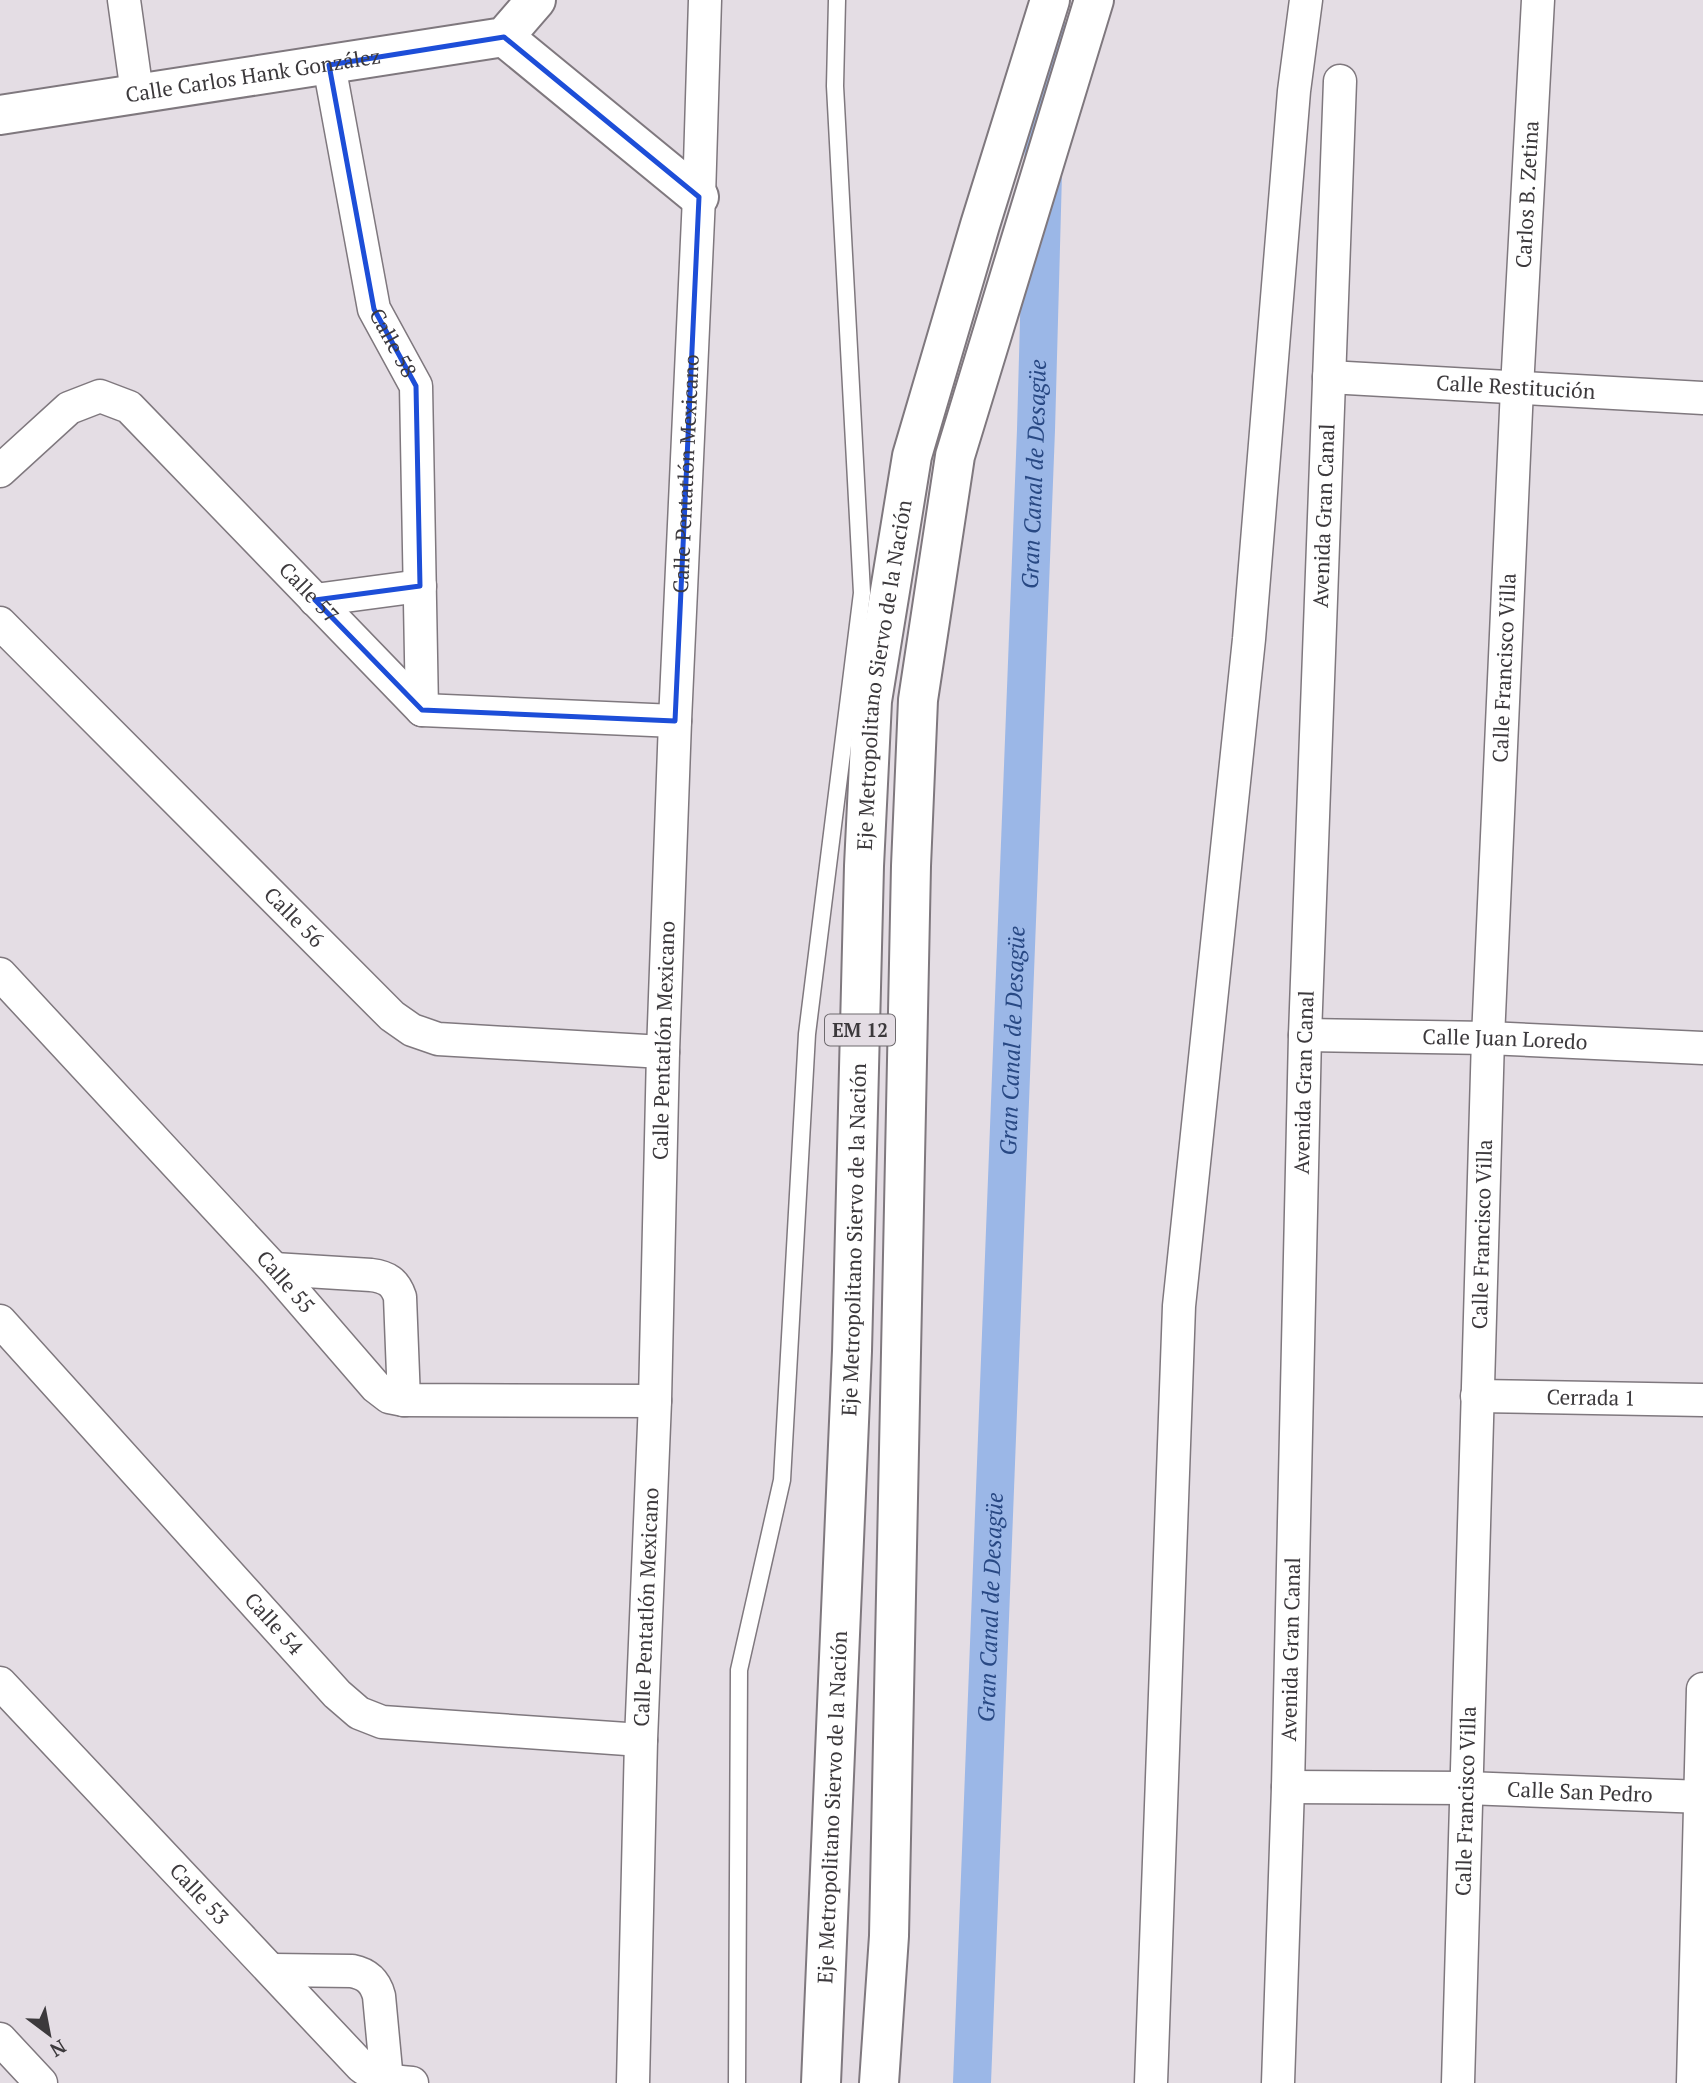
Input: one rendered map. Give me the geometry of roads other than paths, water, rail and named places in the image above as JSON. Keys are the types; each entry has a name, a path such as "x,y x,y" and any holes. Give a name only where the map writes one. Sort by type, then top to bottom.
{"main road":[{"path":"536,0 504,37 699,197"},
{"name":"Eje Metropolitano Siervo de la Nación","path":"821,2083 852,1351 864,866 872,701 912,456 980,225 1051,0"},
{"name":"Eje Metropolitano Siervo de la Nación","path":"879,2083 889,1937 911,866 918,700 955,456 1094,0"},
{"name":"Calle Carlos Hank González","path":"0,115 504,37"}],"street":[{"path":"124,0 137,93"},
{"name":"Calle Pentatlón Mexicano","path":"633,2083 641,1740 655,1401 663,1052 705,0"},
{"path":"1152,2083 1179,1306 1250,639 1293,105 1306,0"},
{"name":"Carlos B. Zetina","path":"1517,388 1538,0"},
{"name":"Calle 58","path":"329,65 374,309 416,386 422,710"},
{"name":"Avenida Gran Canal","path":"1278,2083 1288,1787 1305,1035 1340,81"},
{"name":"Calle Restitución","path":"1329,377 1703,398"},
{"name":"Calle Francisco Villa","path":"1458,2083 1488,1038 1517,388"},
{"name":"Calle 57","path":"0,471 69,408 100,396 129,407 422,710"},
{"path":"315,600 420,586"},
{"name":"Calle 56","path":"0,623 392,1016 412,1030 438,1039 663,1052"},
{"path":"422,710 676,721"},
{"name":"Calle 55","path":"0,974 274,1269 376,1387 389,1396 404,1400 655,1401"},
{"name":"Calle Juan Loredo","path":"1305,1035 1488,1038 1703,1048"},
{"path":"274,1269 381,1276 391,1281 400,1297 404,1400"},
{"name":"Calle 54","path":"0,1321 337,1694 359,1713 382,1723 641,1740"},
{"name":"Cerrada 1","path":"1477,1396 1703,1399"},
{"name":"Calle 53","path":"0,1683 361,2066 375,2077 400,2082"},
{"path":"1693,2083 1703,1689"},
{"name":"Calle San Pedro","path":"1288,1787 1466,1788 1702,1797"},
{"path":"273,1970 352,1971 370,1978 379,1996 400,2082"},
{"path":"0,2039 41,2083"}],"lane":[{"path":"737,2083 739,1670 782,1480 807,1034 862,593 835,86 837,0"}],"waterway":[{"name":"Gran Canal de Desagüe","path":"972,2083 1036,430 1047,27"}]}
